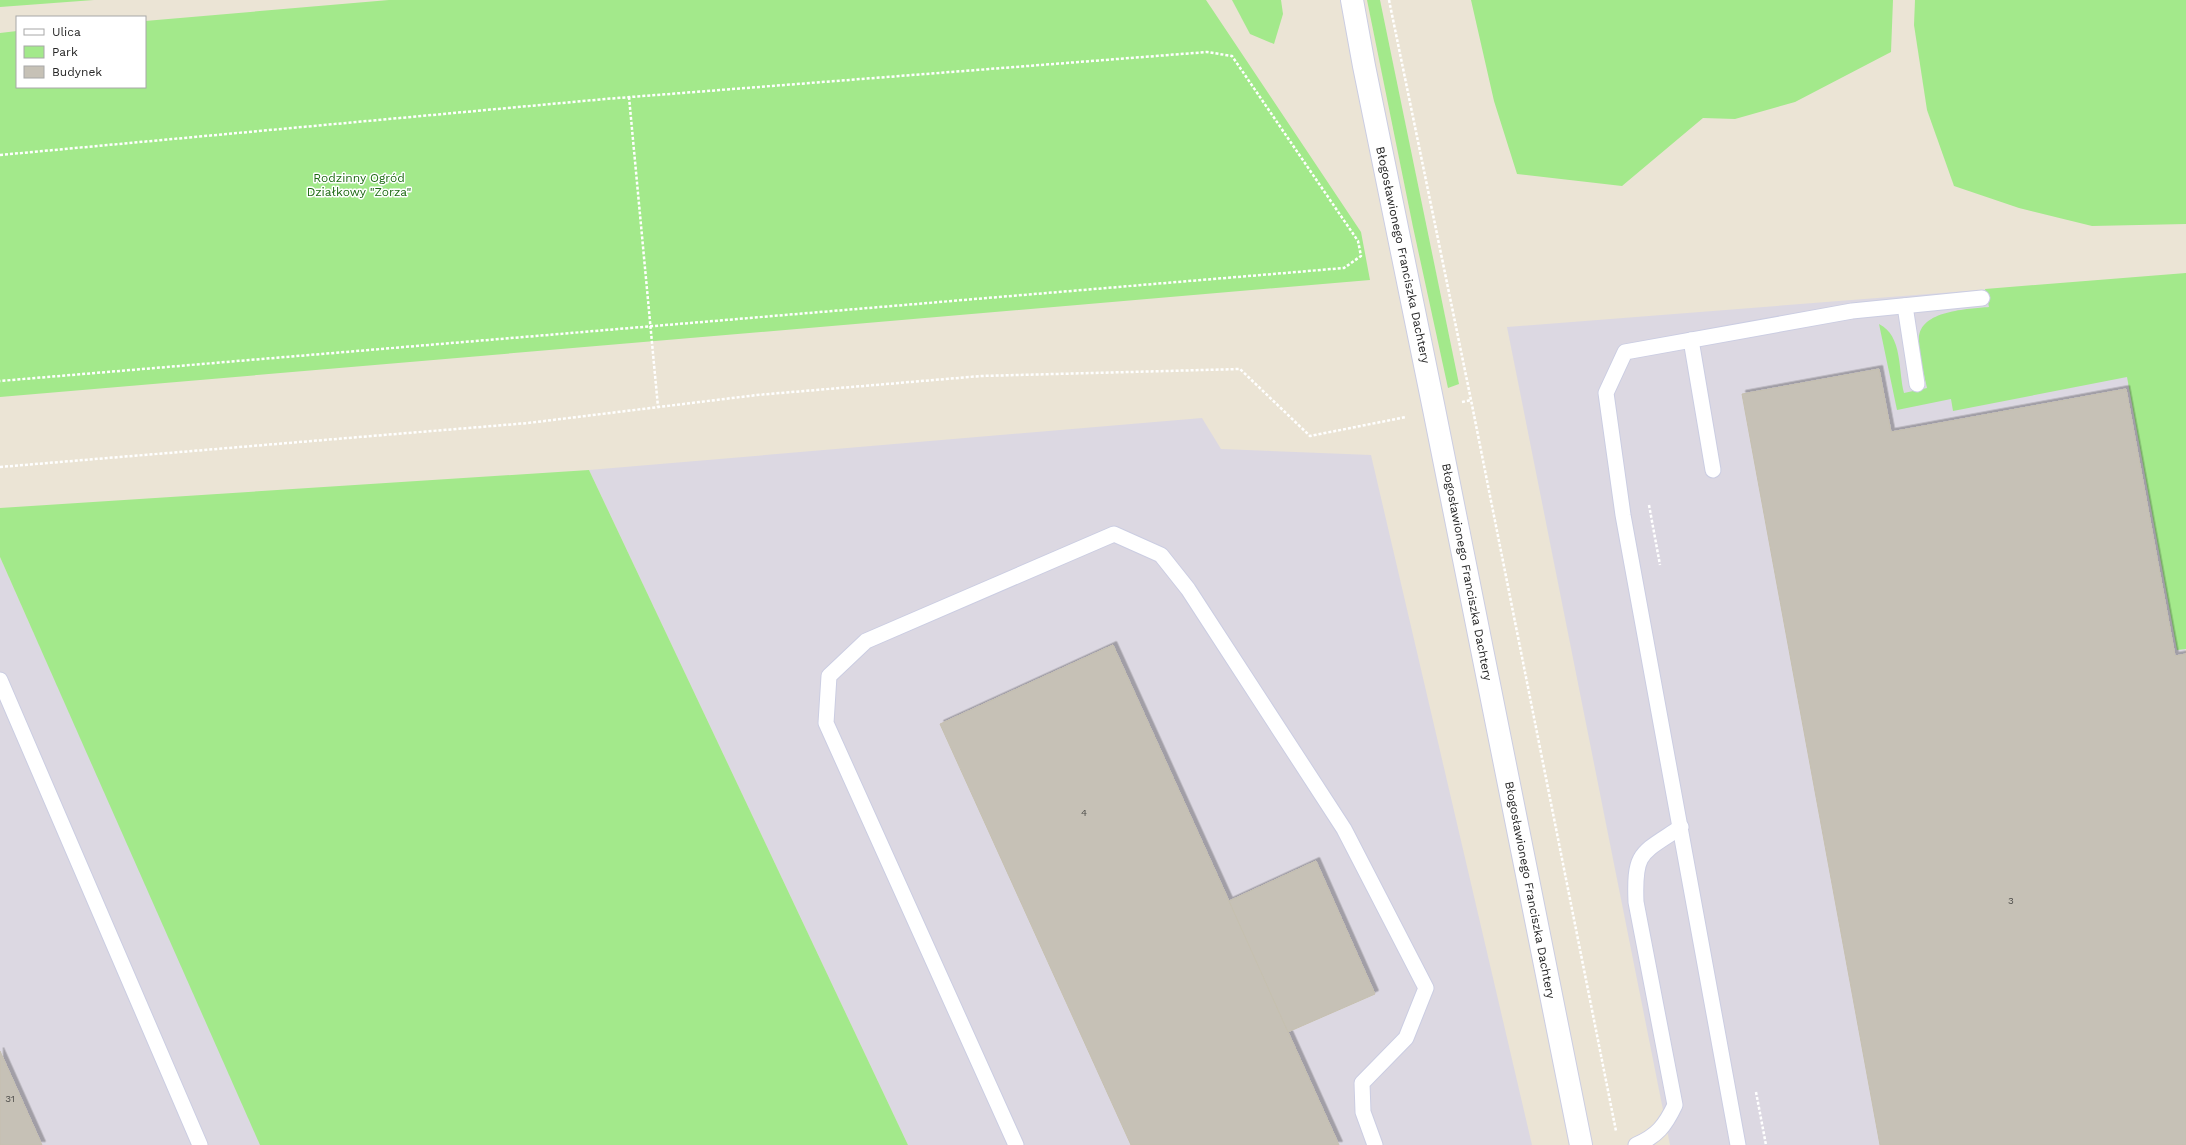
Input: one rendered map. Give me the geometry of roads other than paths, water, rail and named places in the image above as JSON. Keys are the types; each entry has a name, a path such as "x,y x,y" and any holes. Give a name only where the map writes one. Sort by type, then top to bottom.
{"street":[{"name":"Błogosławionego Franciszka Dachtery","path":"1352,0 1581,1145"}],"lane":[{"path":"1738,1145 1623,514 1606,393 1625,352 1852,311 1982,298"},
{"path":"1905,306 1917,384"},
{"path":"1691,340 1713,470"},
{"path":"1016,1145 826,723 829,676 866,640 1114,534 1161,555 1188,589 1344,829 1426,988 1406,1038 1362,1083 1363,1112 1375,1145"},
{"path":"0,680 200,1145"},
{"path":"1636,1145 1650,1139 1666,1123 1675,1106 1650,967 1636,902 1635,872 1643,852 1681,826"}],"park label":[{"name":"Rodzinny Ogród Działkowy \"Zorza\"","path":"359,185"}]}
